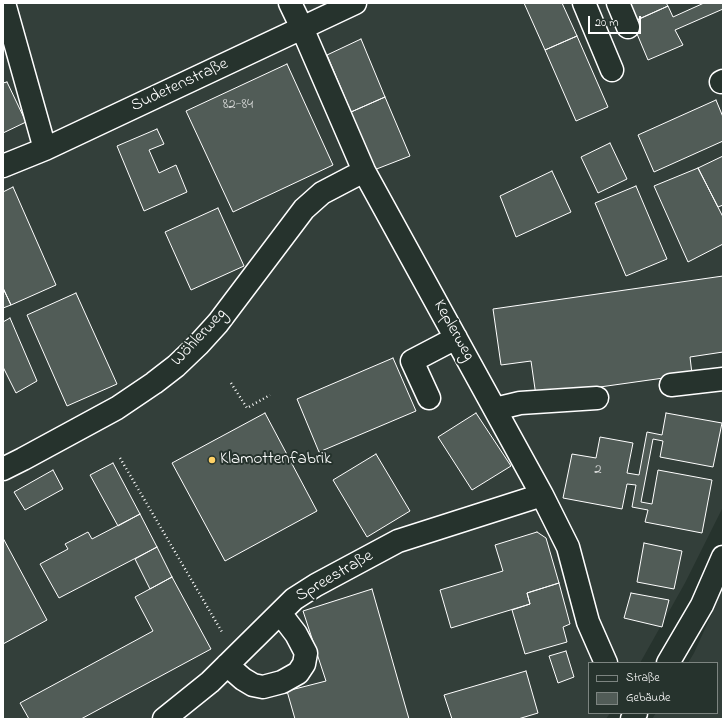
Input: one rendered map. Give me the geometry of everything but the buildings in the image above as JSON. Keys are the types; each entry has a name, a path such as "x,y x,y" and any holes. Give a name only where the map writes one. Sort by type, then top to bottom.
{"street":[{"path":"4,3 45,149"},
{"name":"Keplerweg","path":"290,3 364,171 542,495 568,547 588,622 606,662"},
{"name":"Sudetenstraße","path":"3,166 45,149 355,3"},
{"path":"584,3 612,70"},
{"path":"618,3 628,27"},
{"name":"Wöhlerweg","path":"3,469 117,408 176,366 218,323 304,209 322,193 364,171"},
{"path":"430,398 412,361 456,338"},
{"path":"671,385 723,379"},
{"path":"495,409 520,403 597,398"},
{"name":"Spreestraße","path":"164,719 210,682 294,599 316,585 398,541 542,495"},
{"path":"669,662 702,605 723,557"},
{"path":"227,665 253,685 263,687 282,682 298,673 304,664 306,653 296,634 280,613"}],"path":[{"path":"231,383 247,408 270,395"},
{"path":"120,458 222,632"}],"shaded area":[{"path":"3,3 723,3 723,507 685,583 641,662 588,662 588,714 609,714 606,719 3,719"},
{"path":"723,589 723,719 652,719 655,714 718,714 718,662 689,662"}],"place":[{"name":"Klamottenfabrik","path":"212,460"}]}
